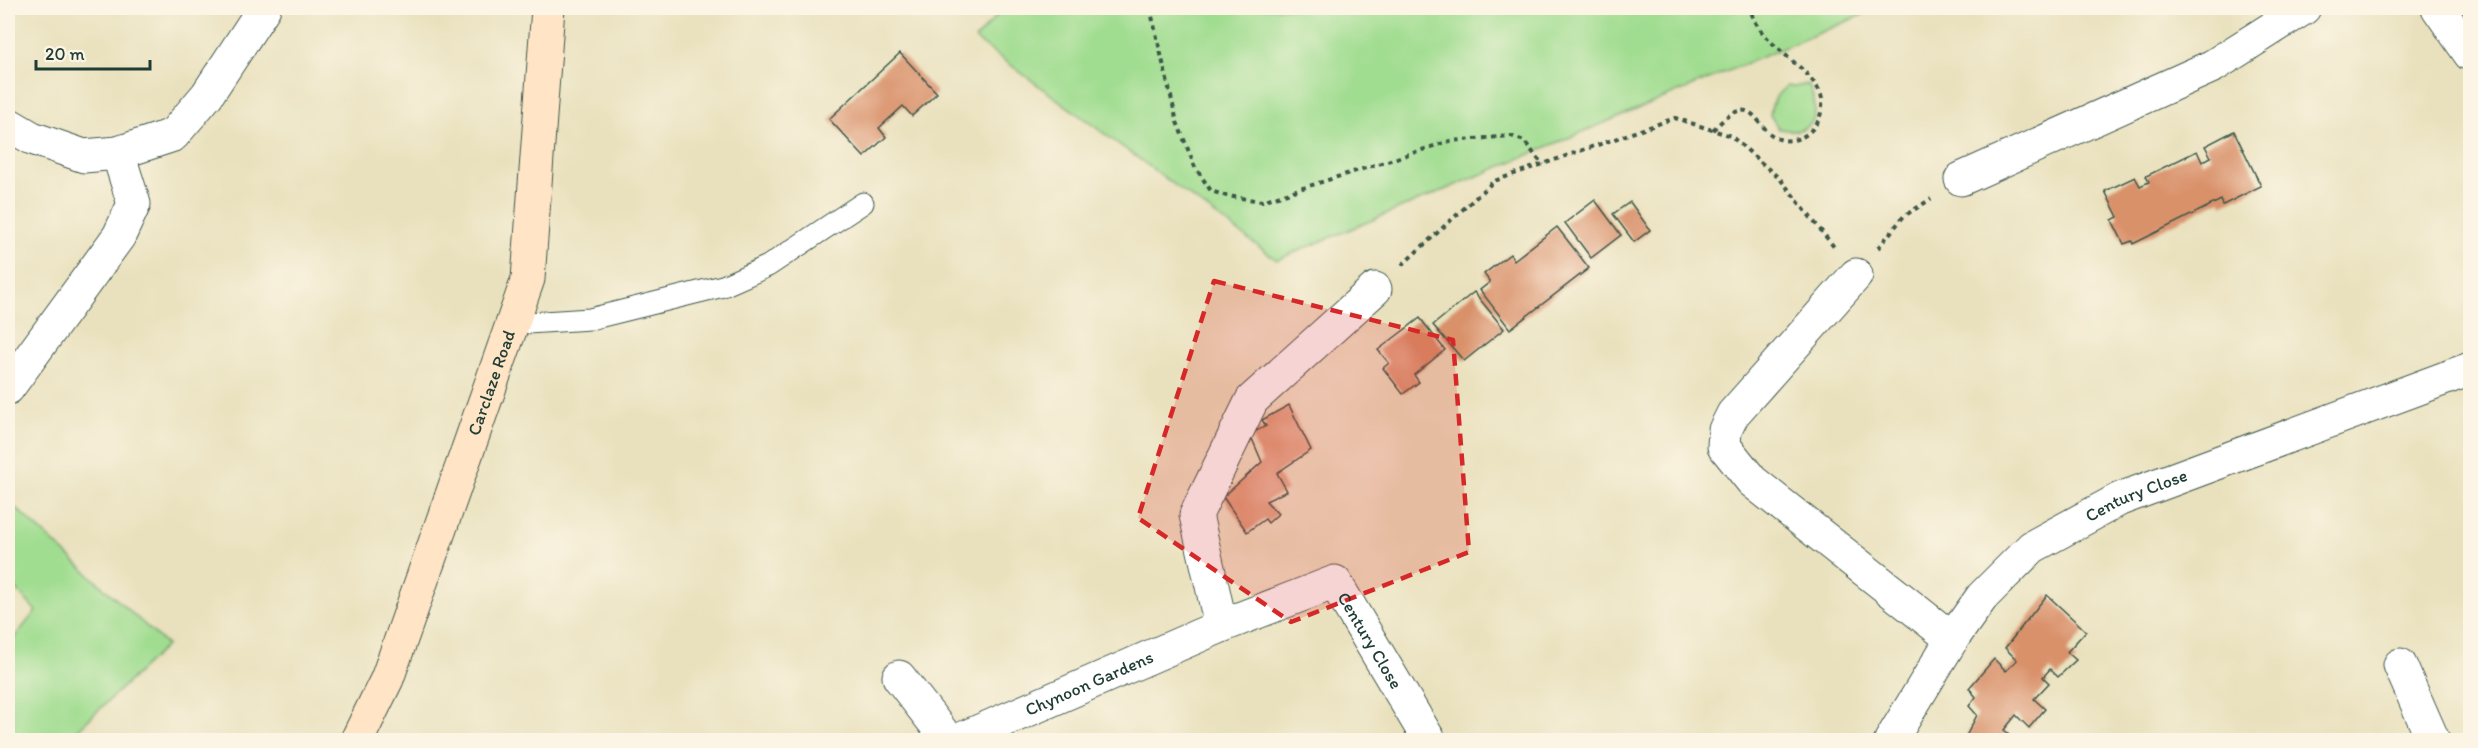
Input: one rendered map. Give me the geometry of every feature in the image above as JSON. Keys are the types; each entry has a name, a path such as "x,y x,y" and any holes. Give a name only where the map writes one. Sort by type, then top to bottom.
{"street":[{"path":"8,124 33,138 84,156 118,153 173,135 207,95 264,8"},
{"name":"Carclaze Road","path":"357,741 387,679 528,279 548,8"},
{"path":"1961,179 2212,66 2304,8"},
{"path":"2438,8 2470,54"},
{"path":"8,388 118,236 134,204 118,153"},
{"path":"1856,275 1733,414 1725,430 1724,446 1752,482 1952,639"},
{"path":"1221,626 1196,515 1252,400 1375,289"},
{"name":"Century Close","path":"1891,741 1952,639 1982,597 2032,547 2120,499 2470,369"},
{"name":"Century Close","path":"1221,626 1335,582 1429,741"},
{"name":"Chynoon Gardens","path":"959,741 1221,626"},
{"path":"2400,665 2433,741"},
{"path":"899,677 948,741"}],"lane":[{"path":"512,324 590,319 723,286 768,266 863,203"}],"path":[{"path":"1150,8 1177,122 1195,167 1211,191 1227,196 1262,201 1450,141 1501,136 1511,136 1524,141 1543,165"},
{"path":"1713,130 1735,110 1744,109 1752,114 1766,131 1778,138 1800,138 1818,122 1822,98 1820,91 1769,40 1755,22 1750,8"},
{"path":"1375,289 1494,182 1675,118 1731,136 1781,180 1856,275 1904,216 1961,179"}],"highlighted area":[{"path":"1214,281 1453,340 1469,552 1291,622 1138,518"}],"green space":[{"path":"1004,8 1874,8 1277,260 975,39"},
{"path":"1808,84 1815,104 1812,122 1797,131 1779,129 1770,115 1775,99 1787,86"},
{"path":"8,501 167,645 67,740 8,740 8,645 36,611 8,580"}],"building":[{"path":"900,53 937,93 912,116 903,106 879,128 886,137 864,157 829,119"},
{"path":"2234,131 2261,186 2223,205 2221,200 2133,244 2132,241 2124,244 2112,220 2118,217 2105,191 2135,177 2140,186 2149,182 2146,176 2197,151 2202,162 2211,157 2205,146"},
{"path":"1595,200 1621,235 1591,258 1565,223"},
{"path":"1630,202 1650,230 1634,242 1613,214"},
{"path":"1557,227 1589,268 1510,329 1480,290 1490,282 1484,274 1510,254 1514,260"},
{"path":"1474,292 1504,329 1464,361 1433,325"},
{"path":"1420,318 1445,350 1414,375 1419,382 1403,394 1383,368 1389,363 1378,350"},
{"path":"1289,405 1311,450 1277,473 1287,491 1266,501 1278,514 1268,523 1265,519 1247,532 1223,497 1262,462 1250,434 1266,426 1262,420"},
{"path":"2047,595 2086,631 2067,652 2076,660 2058,677 2050,669 2043,677 2049,683 2034,699 2045,709 2029,728 2016,715 2004,730 2009,734 2006,740 1964,740 1977,715 1969,706 1976,697 1969,688 1994,659 2006,671 2017,660 2005,648"}]}
